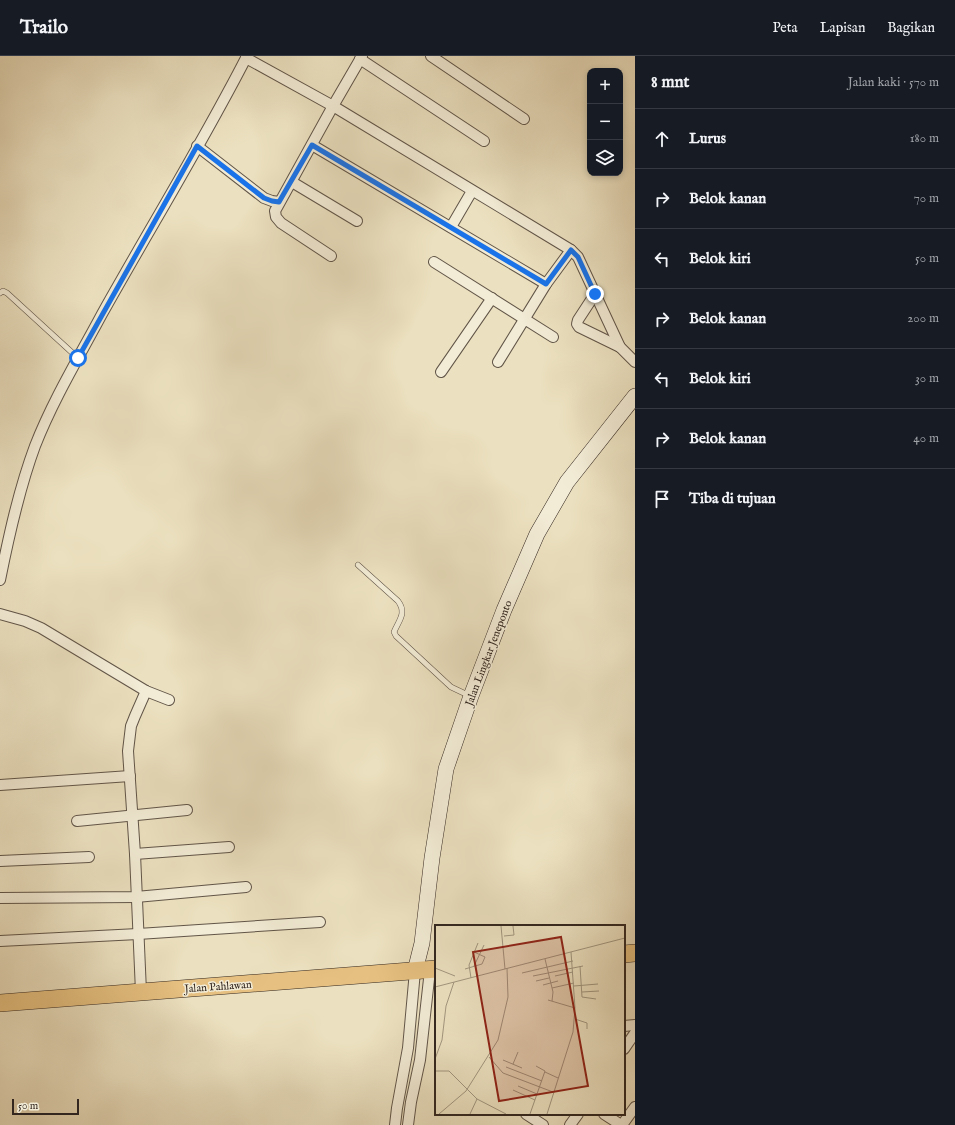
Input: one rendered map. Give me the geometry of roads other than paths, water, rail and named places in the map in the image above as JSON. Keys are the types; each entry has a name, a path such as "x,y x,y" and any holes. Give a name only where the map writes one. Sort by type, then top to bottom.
{"highway":[{"path":"625,954 635,953"},
{"name":"Jalan Pahlawan","path":"0,1003 427,970"}],"main road":[{"name":"Jalan Lingkar Jeneponto","path":"427,970 422,943 432,858 446,769 471,696 504,610 537,534 567,482 635,396"}],"street":[{"path":"431,56 524,120"},
{"path":"0,580 4,530 47,418 78,358 246,57 333,106 571,250 578,257 620,347"},
{"path":"331,256 281,223 276,217 275,211 361,58 484,141"},
{"path":"312,145 546,284"},
{"path":"197,146 264,198 279,202"},
{"path":"292,182 357,221"},
{"path":"451,227 472,191"},
{"path":"498,362 546,284 571,250"},
{"path":"434,262 553,337"},
{"path":"595,294 578,324 579,327 620,347 635,362"},
{"path":"441,372 492,298"},
{"path":"0,614 25,621 42,628 146,691 169,700"},
{"path":"141,992 135,854 128,751 131,726 134,716 146,691"},
{"path":"0,785 130,776"},
{"path":"77,821 186,810"},
{"path":"135,854 229,847"},
{"path":"0,861 89,858"},
{"path":"0,898 136,896 246,887"},
{"path":"0,941 320,922"},
{"path":"396,1125 397,1108 408,1048 427,970"},
{"path":"408,1125 411,1102 420,1060 427,970"},
{"path":"625,1026 635,1025"},
{"path":"625,1048 635,1033"},
{"path":"606,1115 622,1125 635,1107"},
{"path":"528,1115 543,1125"},
{"path":"570,1125 577,1115"}],"lane":[{"path":"0,293 3,291 7,293 78,358"},
{"path":"358,565 403,607 403,612 394,632 396,636 451,687 471,696"}]}
